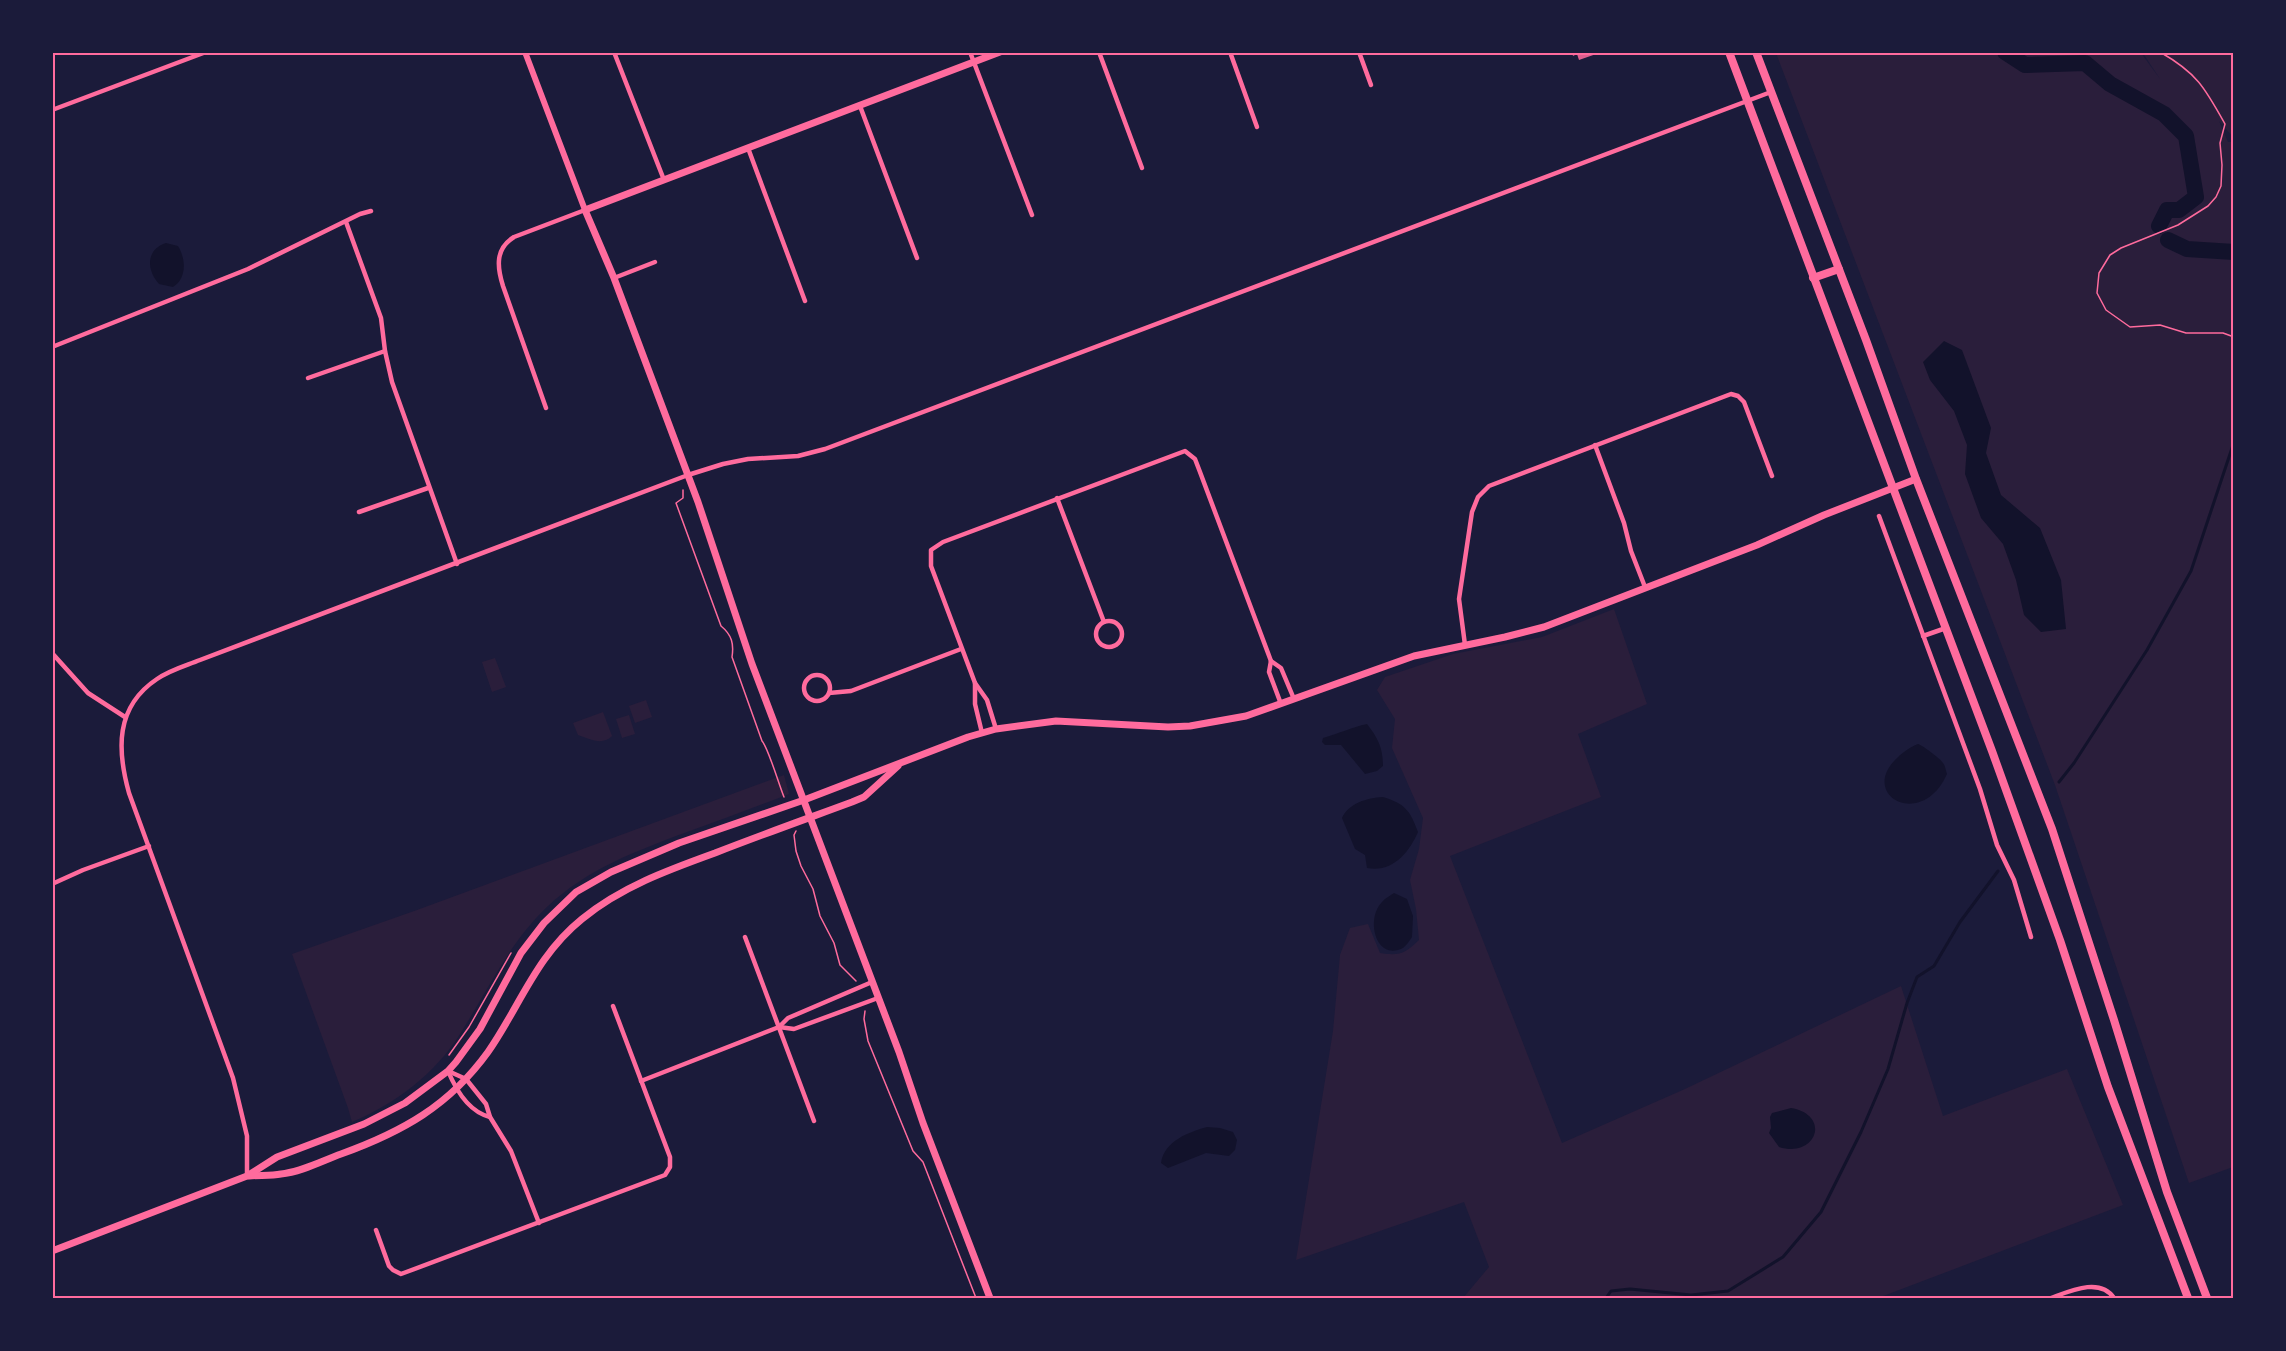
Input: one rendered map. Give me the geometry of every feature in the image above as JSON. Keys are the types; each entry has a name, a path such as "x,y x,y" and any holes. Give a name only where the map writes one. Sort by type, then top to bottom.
{"main road":[{"path":"990,1299 922,1123 811,817 752,664 688,475 614,278 585,210 1000,52"},
{"path":"1729,52 1946,628 2056,928 2108,1087 2188,1299"},
{"path":"1756,52 1916,479 2052,829 2167,1192 2207,1299"},
{"path":"1813,278 1839,269"},
{"path":"52,1251 247,1176 277,1157 386,1115 424,1091 448,1071 480,1029 521,952 544,923 576,892 611,872 679,843 804,800 904,761 996,729 1056,721 1137,726 1190,726 1246,716 1405,659 1544,627 1756,545 1916,479"},
{"path":"247,1176 283,1174 372,1143 411,1125 429,1113 466,1079 488,1051 539,965 568,932 588,914 626,890 659,874 864,796 904,761"}],"street":[{"path":"52,110 206,52"},
{"path":"525,52 585,210 507,241 498,260 498,272 546,408"},
{"path":"614,52 664,180"},
{"path":"970,52 1032,215"},
{"path":"1099,52 1142,168"},
{"path":"1230,52 1257,127"},
{"path":"1359,52 1371,85"},
{"path":"247,1176 247,1136 233,1078 123,769 121,739 125,717 145,689 156,679 688,475 748,459 798,456 825,449 1771,92"},
{"path":"860,106 917,258"},
{"path":"748,148 805,301"},
{"path":"52,347 248,269 371,211"},
{"path":"346,222 377,303 392,382 457,564"},
{"path":"614,278 655,262"},
{"path":"308,378 385,351"},
{"path":"1465,645 1459,608 1472,512 1478,497 1494,484 1728,395 1741,398 1772,476"},
{"path":"1595,445 1645,587"},
{"path":"996,729 987,700 975,683 961,649 931,566 929,554 936,545 1185,451 1191,454 1200,472 1271,661 1269,672 1281,704"},
{"path":"359,513 428,488"},
{"path":"1057,498 1104,622"},
{"path":"1879,516 1980,789 1997,845 2014,880 2031,937"},
{"path":"1112,621 1119,626 1122,634 1116,645 1107,647 1097,640 1097,627 1104,622 1112,621"},
{"path":"1923,636 1946,628"},
{"path":"829,693 828,680 820,675 808,678 804,686 805,694 812,700 820,701 829,693 851,691 961,649"},
{"path":"52,653 88,693 125,717"},
{"path":"1271,661 1281,668 1294,699"},
{"path":"975,683 975,704 982,733"},
{"path":"52,884 149,846"},
{"path":"745,937 814,1121"},
{"path":"641,1081 779,1027 789,1018 872,982"},
{"path":"779,1027 794,1029 878,998"},
{"path":"376,1230 390,1266 397,1273 407,1272 658,1178 669,1171 670,1156 613,1006"},
{"path":"448,1071 466,1079 486,1104 490,1117 511,1151 539,1223"},
{"path":"448,1071 456,1089 480,1115 490,1117"},
{"path":"2051,1299 2082,1288 2101,1288 2114,1299"}],"path":[{"path":"2160,52 2185,67 2206,90 2225,124 2220,143 2221,186 2216,197 2208,206 2178,225 2121,248 2110,255 2099,273 2097,292 2106,310 2130,327 2160,325 2186,333 2223,333 2234,337"},
{"path":"683,490 683,498 676,503 721,626 728,632 734,646 732,657 762,741 767,746 768,756 784,798"},
{"path":"913,1151 923,1162 975,1299"}],"shaded area":[{"path":"1776,53 2141,53 2160,79 2143,53 2233,53 2233,137 2219,121 2228,142 2234,142 2233,1167 2189,1183 2055,785"},
{"path":"166,243 178,246 184,262 181,279 173,287 159,284 150,266 155,250"},
{"path":"1944,341 1962,350 1991,428 1986,453 2001,495 2040,528 2061,580 2066,629 2041,632 2024,615 2016,580 2003,544 1981,518 1965,474 1967,445 1954,411 1930,380 1923,362"},
{"path":"1614,609 1647,704 1578,734 1601,797 1450,856 1562,1143 1685,1089 1901,986 1943,1116 2067,1069 2123,1205 1878,1298 1463,1298 1489,1267 1464,1202 1296,1260 1333,1031 1340,955 1350,928 1368,924 1380,953 1401,953 1419,940 1410,880 1419,849 1423,818 1392,748 1395,719 1377,690 1385,677 1453,654 1542,637"},
{"path":"495,658 506,687 492,692 482,662"},
{"path":"646,700 652,717 635,723 629,706"},
{"path":"603,712 612,736 600,741 578,735 573,723"},
{"path":"629,715 635,734 622,738 616,719"},
{"path":"1367,724 1379,744 1383,766 1377,771 1365,774 1341,745 1325,745 1322,742 1323,738"},
{"path":"1918,744 1942,761 1947,774 1936,791 1923,800 1910,804 1898,802 1889,795 1885,785 1886,773 1900,755"},
{"path":"784,775 789,794 631,854 595,872 562,894 534,921 510,951 460,1034 439,1062 398,1097 352,1122 292,954"},
{"path":"1383,797 1397,802 1406,809 1418,832 1410,847 1398,860 1384,867 1367,868 1365,855 1355,849 1342,818 1359,802"},
{"path":"1394,893 1407,899 1413,916 1412,937 1403,948 1394,951 1380,944 1376,937 1374,918 1383,901"},
{"path":"1791,1108 1804,1112 1812,1119 1815,1127 1810,1142 1792,1149 1779,1147 1769,1133 1772,1113"},
{"path":"1207,1127 1233,1132 1237,1140 1235,1150 1229,1156 1206,1153 1168,1168 1161,1163 1163,1155 1172,1143 1185,1135"}],"building":[{"path":"1572,52 1599,53 1579,60 1577,54 1573,56"}],"waterway":[{"path":"2005,52 2025,65 2085,63 2110,84 2164,114 2186,136 2196,197 2179,210 2167,210 2159,226"},
{"path":"2168,240 2187,249 2234,252"},
{"path":"2059,782 2074,763 2147,650 2191,571 2234,442"},
{"path":"1606,1298 1611,1291 1630,1289 1691,1295 1728,1291 1783,1257 1821,1212 1861,1132 1888,1069 1917,977 1934,966 1960,922 1998,871"}]}
